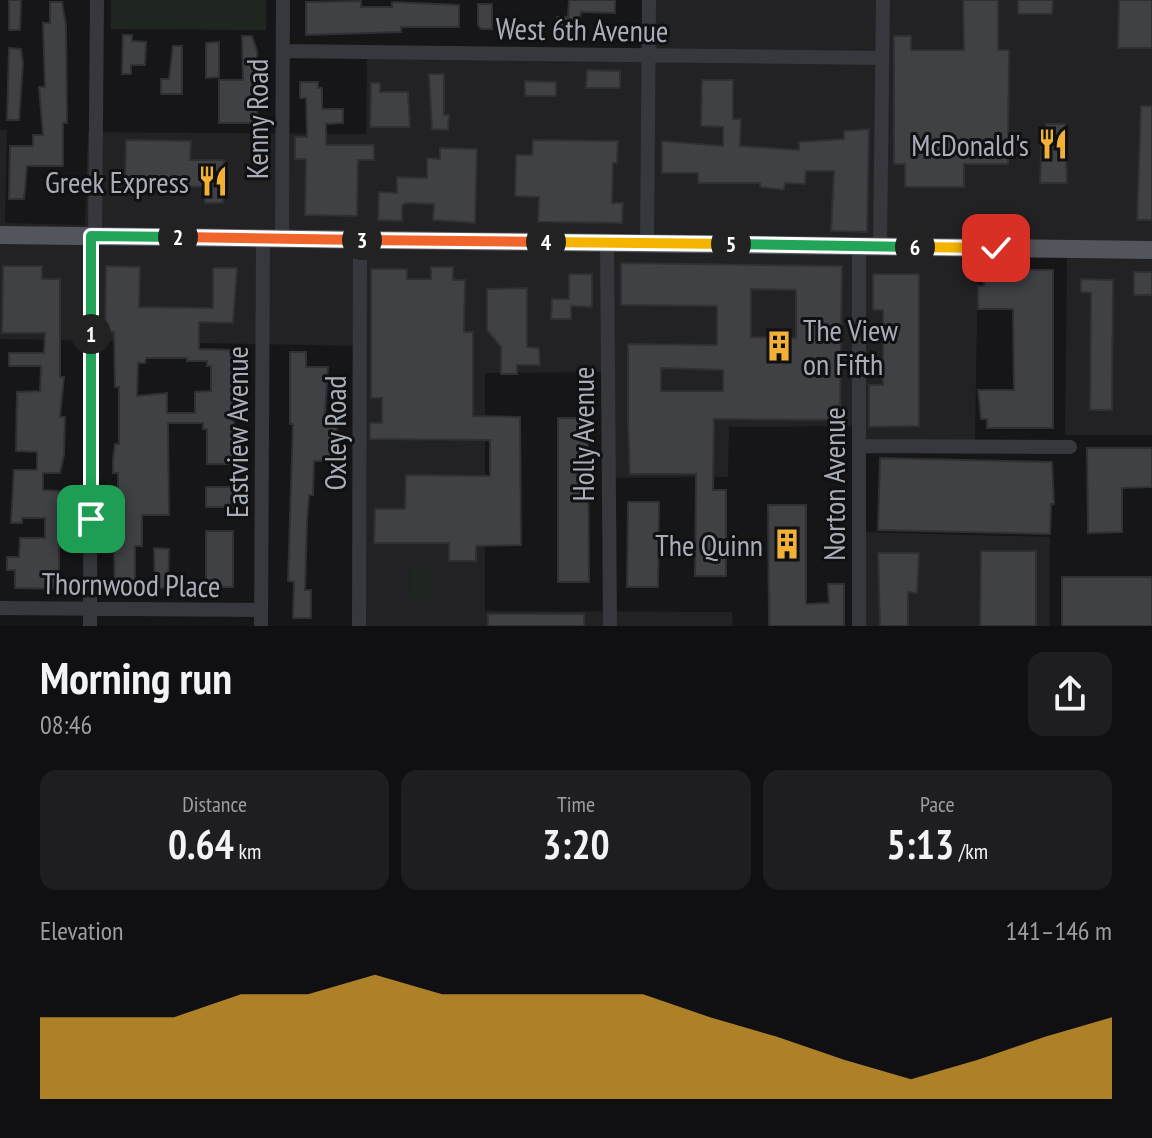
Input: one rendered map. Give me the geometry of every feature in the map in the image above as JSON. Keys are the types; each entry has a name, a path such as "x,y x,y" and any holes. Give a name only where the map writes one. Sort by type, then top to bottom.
{"main road":[{"path":"0,235 1152,250"}],"street":[{"path":"90,626 97,0"},
{"name":"Kenny Road","path":"273,238 283,0"},
{"path":"647,243 649,0"},
{"path":"880,246 883,0"},
{"name":"West 6th Avenue","path":"283,51 882,58"},
{"name":"Eastview Avenue","path":"261,626 273,238"},
{"name":"Oxley Road","path":"359,626 360,240"},
{"name":"Holly Avenue","path":"607,243 610,626"},
{"name":"Norton Avenue","path":"859,246 859,626"},
{"path":"859,446 1070,447"},
{"name":"Thornwood Place","path":"0,608 261,610"}],"shaded area":[{"path":"111,0 266,0 266,30 111,29"},
{"path":"648,0 1152,0 1152,435 1065,435 1067,256 978,257 975,440 865,440 864,426 729,427 728,477 613,478 611,372 485,373 485,611 732,612 733,626 360,626 359,346 0,339 0,130 7,130 5,223 85,225 88,132 366,134 367,50 647,54"},
{"path":"864,532 1050,537 1050,626 865,626"},
{"path":"412,567 433,568 432,599 411,599"}],"building":[{"path":"9,0 21,0 20,30 9,30"},
{"path":"569,0 615,0 615,13 581,12 577,34 557,36 557,17 568,17"},
{"path":"963,0 998,0 998,50 1009,50 1008,164 964,164 964,187 905,187 905,164 894,164 894,36 911,36 911,50 964,50"},
{"path":"1018,0 1053,0 1052,14 1018,14"},
{"path":"1119,0 1152,0 1152,48 1118,48"},
{"path":"361,1 361,7 392,7 392,2 459,5 459,27 401,27 401,32 306,35 306,2"},
{"path":"50,2 62,2 66,26 67,123 63,123 63,166 27,166 24,199 9,199 10,146 33,146 33,135 43,135 39,87 45,87 43,23 50,23"},
{"path":"478,4 492,4 492,29 481,29 478,25"},
{"path":"123,35 132,35 132,41 146,42 145,65 131,65 131,74 122,74"},
{"path":"242,36 252,36 257,51 257,123 219,123 219,80 243,80"},
{"path":"219,42 219,77 206,78 206,43"},
{"path":"173,46 182,46 182,94 161,94 161,79 169,79"},
{"path":"9,48 21,49 23,63 19,120 7,120"},
{"path":"587,70 620,71 620,88 586,88"},
{"path":"429,74 444,74 444,115 449,115 448,130 432,129"},
{"path":"702,80 733,80 733,119 741,119 740,146 799,150 799,142 844,139 844,131 869,129 867,232 831,231 834,171 806,171 805,184 785,183 784,190 760,187 760,183 698,183 698,173 662,173 662,141 723,146 723,127 701,126"},
{"path":"525,81 556,82 556,96 525,96"},
{"path":"300,82 318,82 318,88 322,88 322,109 343,109 343,123 326,124 326,145 374,145 374,160 358,160 357,216 305,215 306,159 295,159 295,137 307,137 306,98 300,98"},
{"path":"371,83 380,83 380,92 408,92 410,127 370,127"},
{"path":"1141,106 1152,106 1152,220 1137,220"},
{"name":"McDonald's","path":"1046,124 1065,124 1067,183 1040,183 1042,129 1046,129"},
{"path":"126,140 191,141 190,160 224,160 223,203 205,203 202,187 125,185"},
{"path":"533,140 618,141 617,163 613,163 612,203 623,203 622,223 538,222 539,197 515,196 516,155 532,155"},
{"path":"440,148 477,149 475,223 433,220 434,204 406,203 402,205 402,221 378,220 379,192 397,193 397,177 427,178 427,158 440,159"},
{"name":"The View on Fifth","path":"621,263 842,266 840,420 714,419 713,490 726,490 726,576 695,576 696,474 630,474 628,425 628,344 717,345 717,306 621,305","holes":["751,289 796,290 796,338 751,337","661,368 723,370 723,391 661,391"]},
{"path":"3,266 42,266 42,279 60,279 60,377 64,377 60,417 65,417 64,455 60,473 43,473 43,490 59,491 59,589 15,588 15,570 7,570 7,557 19,557 20,538 45,538 45,518 22,518 22,523 11,523 14,470 37,470 37,452 16,451 17,392 40,391 41,366 9,366 9,353 44,353 45,333 2,333"},
{"path":"106,266 140,267 139,307 213,308 213,268 237,268 233,323 199,322 199,349 230,350 230,356 234,356 234,396 238,396 238,410 234,410 234,464 207,464 207,429 203,429 203,423 168,423 169,515 142,515 142,546 135,546 135,592 117,592 115,585 112,492 118,492 118,473 113,473 113,460 115,444 119,444 119,387 115,387 114,332 105,332","holes":["146,358 187,358 187,361 207,361 207,366 211,366 211,391 195,392 195,413 167,413 167,393 137,396 138,363 145,363"]},
{"path":"431,267 453,267 453,280 465,280 464,332 473,332 473,416 520,417 521,545 476,546 476,561 449,561 449,543 374,543 375,509 405,509 406,475 490,476 490,440 370,439 370,423 382,423 382,398 371,398 371,269 407,269 407,279 431,279"},
{"path":"983,270 1053,270 1053,428 987,428 987,419 981,419 978,390 1014,390 1013,309 978,309 978,286 984,286"},
{"path":"1134,272 1152,272 1152,295 1134,295"},
{"path":"569,274 592,274 592,307 571,306 571,319 551,319 552,299 569,299"},
{"path":"873,274 919,274 919,426 869,427 869,385 883,385 883,310 873,310"},
{"path":"1081,279 1113,280 1112,410 1090,410 1091,293 1081,292"},
{"path":"527,288 527,347 539,348 540,365 517,365 517,374 501,374 501,347 487,330 487,289"},
{"path":"290,352 306,352 306,367 328,367 324,426 337,426 337,448 340,448 340,461 314,461 313,495 309,495 307,520 305,590 311,590 311,618 293,618 294,582 288,581 293,424 290,424"},
{"path":"558,418 588,418 589,582 558,582"},
{"path":"1087,448 1152,448 1152,487 1122,488 1122,532 1088,533"},
{"path":"880,458 1052,462 1054,504 1051,504 1050,534 878,530"},
{"path":"206,487 234,487 234,507 206,507"},
{"path":"628,502 659,502 658,587 627,587"},
{"name":"The Quinn","path":"768,505 806,505 806,604 829,603 828,584 844,584 844,626 769,626"},
{"path":"206,531 233,531 233,587 206,587"},
{"path":"154,548 169,549 168,588 155,588"},
{"path":"981,551 1036,551 1036,626 980,626"},
{"path":"878,553 919,553 917,593 908,592 908,626 880,626"},
{"path":"1062,577 1152,577 1152,626 1062,626"},
{"path":"488,614 584,614 584,626 488,626"}],"place":[{"name":"McDonald's","path":"1053,144"},
{"name":"Greek Express","path":"213,181"},
{"name":"The View on Fifth","path":"779,346"},
{"name":"The Quinn","path":"787,544"}],"route":[{"path":"91,519 91,236 996,248"}]}
